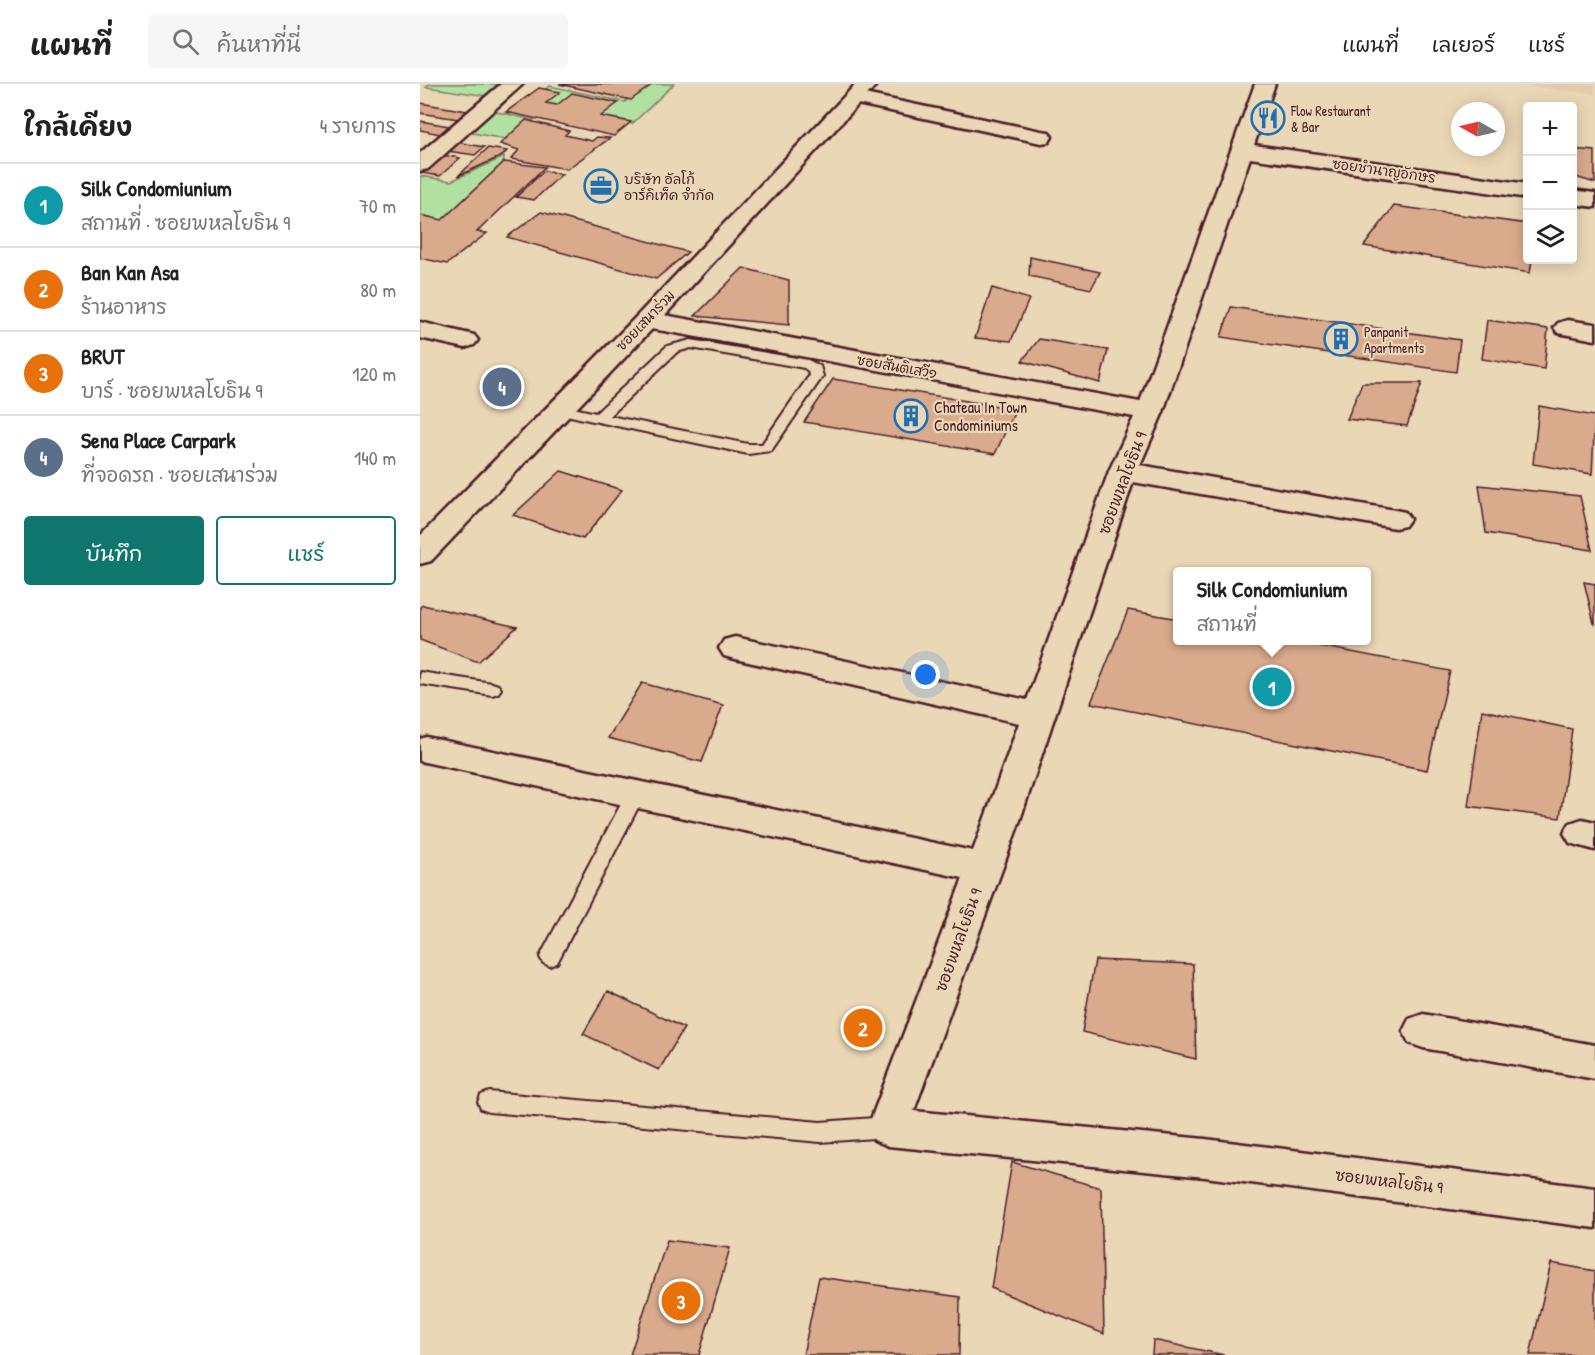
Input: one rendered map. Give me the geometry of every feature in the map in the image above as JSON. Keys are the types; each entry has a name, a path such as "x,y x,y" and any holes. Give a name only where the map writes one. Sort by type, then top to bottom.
{"street":[{"path":"420,164 513,84"},
{"name":"ซอยพหลโยธิน 9","path":"1265,84 1150,412 1124,471 984,868 888,1127 1205,1158 1595,1208"},
{"path":"861,91 1041,136"},
{"name":"ซอยเสนาร่วม","path":"420,554 645,321 861,91"},
{"name":"ซอยชำนาญอักษร","path":"1241,150 1523,189"},
{"path":"1577,198 1595,200"},
{"name":"ซอยสันติเสวี๑","path":"645,321 1150,412"},
{"path":"1567,328 1595,332"},
{"path":"420,330 465,340"},
{"path":"1124,471 1395,519"},
{"path":"735,648 1039,715"},
{"path":"426,750 984,868"},
{"path":"1423,1031 1595,1062"}],"lane":[{"path":"560,409 599,418 748,449 766,448 774,441 816,376 815,369 808,364 691,344 672,349 599,418"},
{"path":"420,678 492,689"},
{"path":"550,957 636,794"},
{"path":"489,1102 820,1132 888,1127"}],"shaded area":[{"path":"1515,84 1595,84 1595,94 1559,90"}],"green space":[{"path":"429,84 501,84 487,96 426,87"},
{"path":"638,84 674,84 632,124 530,101 550,86 625,102 643,85"},
{"path":"492,111 534,120 510,140 467,132"},
{"path":"504,157 504,162 442,220 420,215 420,176 451,181"}],"building":[{"path":"559,84 653,84 631,100"},
{"path":"539,88 560,92 546,103 557,105 572,93 618,103 601,116 631,122 614,136 506,112"},
{"path":"420,103 467,111 458,119 420,113"},
{"path":"526,120 569,131 565,135 592,141 597,137 610,138 567,169 511,159 519,150 500,144"},
{"path":"420,121 449,126 440,134 420,130"},
{"path":"456,142 484,147 475,155 447,151"},
{"path":"488,148 507,151 502,156 458,176"},
{"path":"1577,149 1595,151 1595,183 1577,178"},
{"path":"442,155 460,158 440,176 422,173"},
{"path":"504,162 545,167 477,232 487,233 447,264 420,258 420,215 442,220"},
{"path":"544,171 562,174 534,200 516,197"},
{"path":"1394,206 1523,223 1523,264 1531,264 1530,273 1364,246"},
{"path":"541,212 688,252 656,279 507,237"},
{"path":"1030,257 1100,272 1091,289 1029,276"},
{"path":"743,268 789,280 789,325 695,316"},
{"path":"992,288 1029,299 1011,341 975,338"},
{"name":"Panpanit Apartments","path":"1231,307 1460,340 1456,372 1221,337"},
{"path":"1487,320 1548,329 1544,369 1482,359"},
{"path":"1039,339 1108,350 1100,383 1022,361"},
{"name":"Chateau In Town Condominiums","path":"833,379 1016,409 995,454 804,422"},
{"path":"1362,383 1422,383 1407,426 1347,419"},
{"path":"1539,406 1595,416 1592,474 1533,464"},
{"path":"561,471 622,490 583,539 513,515"},
{"path":"1479,485 1580,496 1592,550 1486,533"},
{"path":"1584,582 1595,584 1595,624 1594,623"},
{"path":"423,605 517,627 478,662 420,640 420,607"},
{"path":"1128,610 1173,618 1173,645 1315,645 1450,671 1427,770 1091,703"},
{"path":"642,683 723,705 702,762 608,738"},
{"path":"1482,710 1572,729 1560,818 1468,806"},
{"path":"1095,960 1193,964 1196,1059 1082,1032"},
{"path":"608,991 684,1028 659,1070 583,1034"},
{"path":"1012,1162 1101,1188 1104,1334 991,1288"},
{"path":"667,1240 730,1248 699,1355 630,1355"},
{"path":"1551,1263 1595,1271 1595,1355 1530,1355"},
{"path":"819,1277 960,1297 959,1355 803,1355"},
{"path":"1153,1340 1224,1355 1152,1355"}],"place":[{"name":"Flow Restaurant & Bar","path":"1268,118"},
{"name":"บริษัท อัลโก้ อาร์คิเท็ค จำกัด","path":"601,186"},
{"name":"Panpanit Apartments","path":"1341,339"},
{"name":"Sena Place Carpark","path":"502,387"},
{"name":"Chateau In Town Condominiums","path":"911,416"},
{"name":"Silk Condomiunium","path":"1272,687"},
{"name":"Ban Kan Asa","path":"863,1028"},
{"name":"BRUT","path":"681,1301"}]}
